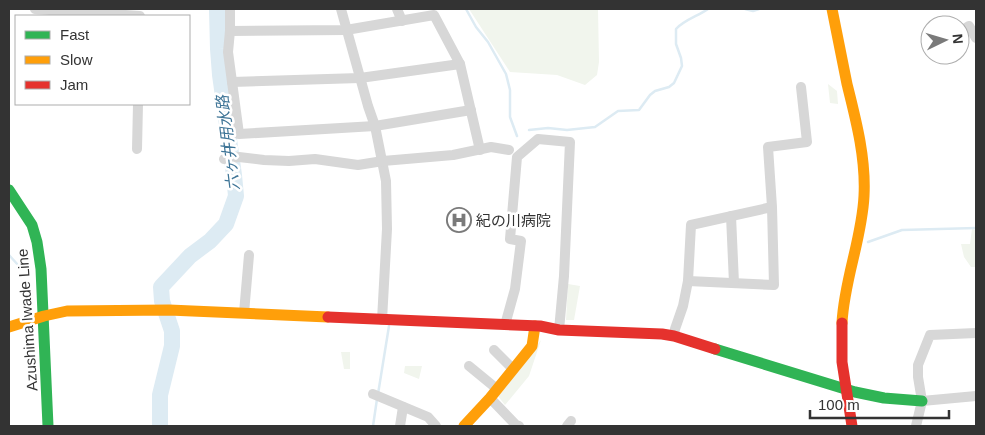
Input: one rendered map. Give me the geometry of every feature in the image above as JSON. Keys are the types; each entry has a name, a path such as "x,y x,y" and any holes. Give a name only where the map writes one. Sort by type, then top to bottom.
{"street":[{"path":"35,9 125,15"},
{"path":"230,9 228,52 238,134 375,126 471,110"},
{"path":"341,9 375,126 386,181 387,229 382,320"},
{"path":"397,9 402,21"},
{"path":"832,9 857,124 863,163 864,198 843,300 840,338 845,390 852,426"},
{"path":"230,31 346,30 434,16 460,64 480,150"},
{"path":"232,82 360,78 460,64"},
{"path":"688,281 774,285 768,147 807,142 802,87"},
{"path":"137,150 138,105"},
{"path":"505,325 515,289 521,241 510,239 517,157 538,139 570,142 564,276 559,330"},
{"path":"224,158 239,157 289,161 315,160 358,164 453,155 491,147 509,150"},
{"name":"Azushima Iwade Line","path":"9,190 32,225 37,242 44,316 48,426"},
{"path":"674,336 688,281 691,225 772,207"},
{"path":"731,216 734,283"},
{"path":"244,312 249,255"},
{"path":"9,328 67,310 169,310 535,326 559,330 662,334 674,336 863,395 895,400 922,401 976,396"},
{"path":"464,426 532,346 535,326"},
{"path":"916,426 922,401 918,365 930,335 976,333"},
{"path":"494,350 514,369"},
{"path":"469,366 516,425 519,426"},
{"path":"373,394 428,417 436,426"},
{"path":"400,426 403,407"}],"shaded area":[{"path":"469,9 598,9 599,62 597,75 585,85 557,75 510,72"},
{"path":"828,84 837,91 838,104 830,103"},
{"path":"972,229 976,230 976,267 971,267 964,257 961,244 970,244"},
{"path":"568,284 580,286 574,320 566,320"},
{"path":"541,340 529,376 505,405 497,395"},
{"path":"341,352 350,352 350,369 344,369"},
{"path":"405,366 422,366 419,379 404,373"}],"waterway":[{"name":"六ヶ井用水路","path":"160,426 160,395 172,346 172,331 162,301 161,287 190,256 210,241 226,224 236,196 220,75 217,9"},
{"path":"466,9 506,74 510,90 510,117 517,136"},
{"path":"529,130 548,128 567,130 595,127 618,111 639,110 655,91 669,87 674,83 682,66 676,44 676,29 708,9"},
{"path":"745,9 753,11 759,9"},
{"path":"868,242 902,230 976,228"},
{"path":"9,255 18,265"},
{"path":"378,394 389,326"},
{"path":"373,426 377,399"}],"traffic: fast":[{"path":"9,190 32,225 37,242 41,269 48,426"},
{"path":"715,349 855,392 884,398 922,401"}],"traffic: slow":[{"path":"832,9 860,139 864,182 863,212 846,291 842,323"},
{"path":"9,327 67,311 169,310 328,317"},
{"path":"464,426 490,398 532,346 535,326"}],"traffic: jam":[{"path":"328,317 540,326 559,330 662,334 715,349"},
{"path":"842,323 842,362 852,426"}],"place":[{"name":"紀の川病院","path":"459,220"}]}
